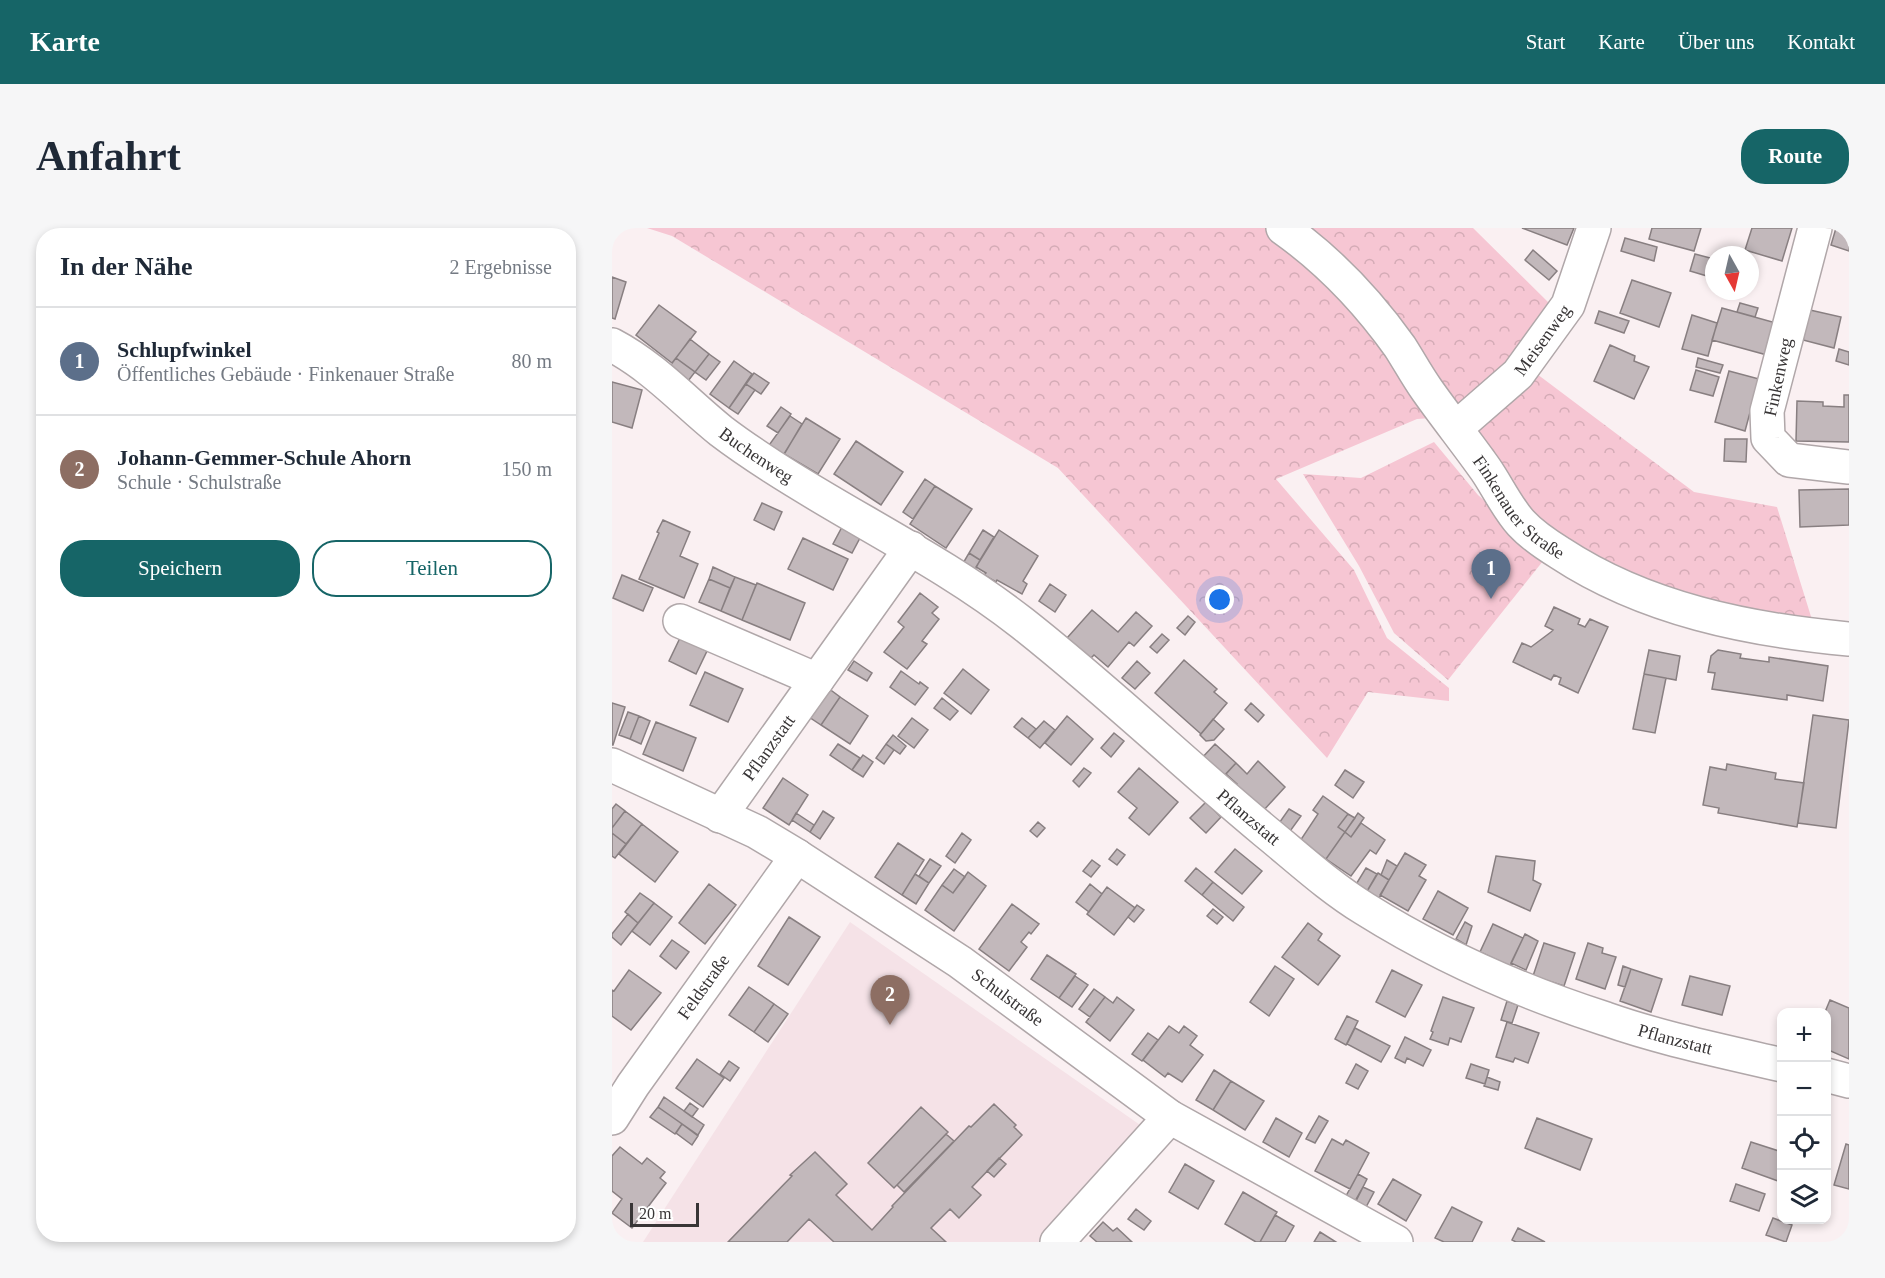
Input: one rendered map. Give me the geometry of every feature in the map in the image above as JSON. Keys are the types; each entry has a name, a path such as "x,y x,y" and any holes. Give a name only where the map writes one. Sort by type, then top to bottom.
{"street":[{"name":"Finkenauer Straße","path":"1283,228 1306,244 1365,302 1400,347 1426,389 1498,487 1520,523 1546,544 1588,571 1654,599 1704,615 1760,628 1849,639"},
{"name":"Meisenweg","path":"1456,428 1518,374 1568,305 1594,228"},
{"name":"Finkenweg","path":"1815,228 1767,411 1768,438 1789,460 1849,466"},
{"name":"Buchenweg","path":"612,345 660,377 722,432 775,468 911,548"},
{"name":"Pflanzstatt","path":"720,816 911,548 970,585 1021,622 1103,690 1224,797 1314,872 1362,908 1424,943 1514,986 1608,1020 1777,1064"},
{"path":"680,621 817,680"},
{"name":"Schulstraße","path":"612,765 757,832 797,856 960,962 1170,1117 1396,1242"},
{"name":"Feldstraße","path":"612,1118 623,1077 797,856"},
{"path":"1831,1076 1849,1081"},
{"path":"1057,1242 1170,1117"}],"shaded area":[{"path":"850,922 1143,1127 1041,1242 643,1242"}],"green space":[{"path":"647,228 1473,228 1549,303 1517,359 1694,492 1777,507 1813,623 1659,592 1574,553 1497,480 1446,417 1417,419 1276,479 1354,570 1387,638 1449,688 1449,701 1368,692 1327,758 1058,468 672,236"},
{"path":"1434,442 1478,495 1547,556 1448,680 1394,633 1359,566 1303,474 1361,478"}],"building":[{"path":"1522,228 1574,228 1567,245"},
{"path":"1652,228 1701,228 1694,251 1649,239"},
{"path":"1752,228 1792,228 1782,261 1759,254 1759,246 1746,246"},
{"path":"1836,228 1849,228 1849,251 1831,245"},
{"path":"1625,238 1657,247 1654,261 1621,251"},
{"path":"1533,250 1557,271 1549,280 1525,260"},
{"path":"1695,254 1705,257 1705,275 1690,271"},
{"path":"612,277 626,282 615,319 612,318"},
{"path":"1632,280 1671,293 1659,327 1620,313"},
{"path":"1740,303 1758,308 1755,317 1737,312"},
{"path":"659,305 696,332 672,363 636,335"},
{"path":"1722,308 1776,323 1767,355 1712,340"},
{"path":"1810,310 1841,317 1834,348 1803,340"},
{"path":"1599,311 1629,321 1624,333 1595,323"},
{"path":"1692,315 1717,323 1708,356 1682,349"},
{"path":"690,339 709,354 695,372 676,358"},
{"path":"1610,345 1635,356 1634,361 1649,367 1634,399 1594,381"},
{"path":"1839,349 1849,352 1849,365 1836,361"},
{"path":"709,354 720,362 706,380 695,372"},
{"path":"676,358 695,372 685,385 666,371"},
{"path":"1698,358 1723,365 1720,373 1696,367"},
{"path":"734,361 752,374 729,408 710,394"},
{"path":"1696,370 1719,377 1713,396 1690,390"},
{"path":"1729,371 1759,379 1745,431 1715,422"},
{"path":"754,373 769,383 761,394 746,384"},
{"path":"612,382 642,390 632,428 612,422"},
{"path":"746,384 755,390 738,414 729,408"},
{"path":"1844,395 1849,395 1849,442 1796,441 1797,401 1823,402 1823,406 1844,407"},
{"path":"781,407 791,414 778,433 767,426"},
{"path":"790,416 802,424 782,458 767,448"},
{"path":"806,418 840,439 818,474 784,454"},
{"path":"1725,439 1747,439 1746,462 1724,461"},
{"path":"856,441 903,472 881,505 834,474"},
{"path":"925,479 935,486 913,519 903,512"},
{"path":"935,486 972,509 946,548 910,524"},
{"path":"1849,489 1849,525 1800,527 1799,490"},
{"path":"762,503 782,512 774,530 754,520"},
{"path":"663,520 690,532 680,556 698,564 684,598 639,579"},
{"path":"842,527 861,536 852,553 833,544"},
{"path":"983,530 994,537 980,560 969,553"},
{"path":"999,530 1038,556 1023,581 1027,584 1022,594 984,575 986,573 976,567"},
{"path":"803,538 848,559 833,590 788,569"},
{"path":"969,553 980,560 974,572 962,565"},
{"path":"713,567 735,577 730,588 709,579"},
{"path":"622,575 653,588 643,611 613,598"},
{"path":"735,577 756,585 742,620 721,611"},
{"path":"709,579 730,588 721,611 699,602"},
{"path":"757,583 805,603 790,640 742,620"},
{"path":"1050,584 1066,595 1055,612 1039,601"},
{"path":"920,593 938,607 932,613 939,619 922,641 927,644 907,669 884,652 904,627 898,622"},
{"path":"1554,607 1580,619 1578,624 1585,627 1590,619 1608,627 1578,693 1559,684 1561,678 1554,675 1551,680 1513,662 1522,643 1531,647 1553,630 1545,626"},
{"path":"1092,610 1118,632 1136,612 1152,626 1134,646 1129,642 1108,667 1094,655 1090,659 1067,638"},
{"path":"1188,616 1195,622 1185,635 1177,628"},
{"path":"1162,634 1169,640 1157,653 1150,647"},
{"path":"680,638 707,651 696,674 669,661"},
{"path":"1649,650 1680,656 1676,680 1644,674"},
{"path":"1718,650 1741,654 1740,658 1769,662 1769,657 1828,666 1823,701 1787,695 1787,700 1712,689 1715,673 1708,672 1711,656"},
{"path":"1184,660 1217,689 1214,692 1227,703 1201,734 1155,693"},
{"path":"854,661 872,673 867,681 848,670"},
{"path":"1137,661 1150,673 1135,689 1122,678"},
{"path":"963,669 989,690 971,714 944,693"},
{"path":"901,671 928,688 915,705 890,687"},
{"path":"705,672 743,689 728,722 690,705"},
{"path":"1644,674 1666,678 1655,733 1633,729"},
{"path":"828,688 840,697 821,725 809,717"},
{"path":"840,697 868,716 850,744 821,725"},
{"path":"942,698 958,711 950,720 934,708"},
{"path":"612,703 625,707 613,745 612,745"},
{"path":"1251,703 1264,715 1258,722 1245,710"},
{"path":"628,712 639,716 630,739 619,735"},
{"path":"1813,715 1849,720 1836,828 1798,823"},
{"path":"639,716 650,721 641,744 630,739"},
{"path":"1067,716 1093,739 1071,765 1045,743"},
{"path":"912,718 928,730 914,748 898,736"},
{"path":"1022,718 1036,729 1028,738 1014,727"},
{"path":"1213,719 1224,729 1214,740 1206,741 1200,735"},
{"path":"1044,721 1055,730 1040,748 1028,738"},
{"path":"656,722 696,738 683,771 643,754"},
{"path":"1114,733 1124,741 1111,757 1101,748"},
{"path":"893,735 906,746 900,754 886,744"},
{"path":"838,744 860,758 852,770 830,755"},
{"path":"886,744 894,750 884,764 876,758"},
{"path":"1215,744 1236,763 1221,779 1200,760"},
{"path":"863,755 873,762 863,777 852,770"},
{"path":"1258,761 1285,787 1263,811 1235,786 1237,784 1226,774 1236,763 1247,774"},
{"path":"1727,764 1776,773 1775,779 1804,783 1797,827 1718,813 1719,808 1703,805 1710,767 1726,770"},
{"path":"1084,768 1091,773 1079,787 1073,781"},
{"path":"1139,768 1178,802 1149,835 1129,818 1137,808 1118,792"},
{"path":"1345,770 1364,782 1353,798 1335,785"},
{"path":"783,778 808,795 789,825 763,808"},
{"path":"1323,796 1348,814 1338,827 1345,832 1326,859 1300,841 1318,814 1313,810"},
{"path":"1206,802 1221,817 1206,833 1190,818"},
{"path":"616,804 625,811 612,828 612,809"},
{"path":"1289,809 1301,816 1288,834 1277,826"},
{"path":"625,811 642,824 626,844 612,833 612,828"},
{"path":"823,811 834,818 820,839 810,832"},
{"path":"796,813 814,825 810,832 792,820"},
{"path":"1358,813 1364,818 1351,837 1345,832"},
{"path":"1348,814 1355,818 1345,832 1338,827"},
{"path":"1038,822 1045,828 1037,837 1030,831"},
{"path":"1361,823 1385,840 1376,854 1370,850 1351,876 1326,859 1345,832 1351,837"},
{"path":"642,824 678,852 655,882 619,854"},
{"path":"612,833 626,844 615,858 612,856"},
{"path":"962,833 971,840 955,863 946,856"},
{"path":"898,843 924,860 902,895 875,877"},
{"path":"1117,849 1125,855 1117,865 1109,859"},
{"path":"1235,849 1262,871 1242,894 1215,872"},
{"path":"1405,853 1426,865 1419,876 1426,880 1408,911 1380,895"},
{"path":"1496,856 1535,861 1533,880 1541,884 1530,911 1488,892"},
{"path":"930,859 941,866 929,883 919,876"},
{"path":"1092,860 1100,866 1091,877 1083,871"},
{"path":"1387,860 1397,866 1389,880 1381,875"},
{"path":"1196,868 1213,882 1202,895 1185,881"},
{"path":"1366,868 1377,874 1366,893 1355,886"},
{"path":"954,869 965,877 953,893 942,885"},
{"path":"968,872 986,886 954,931 925,910 942,885 953,893"},
{"path":"1378,873 1389,880 1378,900 1366,893"},
{"path":"915,874 929,883 916,904 902,895"},
{"path":"1213,882 1244,907 1233,921 1202,895"},
{"path":"709,884 736,905 705,944 679,923"},
{"path":"1090,884 1102,894 1089,912 1076,902"},
{"path":"1107,887 1135,908 1114,935 1087,914"},
{"path":"1438,891 1468,908 1453,935 1423,919"},
{"path":"640,893 654,903 638,923 625,912"},
{"path":"654,903 672,917 650,945 632,931"},
{"path":"1012,904 1039,924 1021,942 1027,947 1009,971 979,949"},
{"path":"1137,905 1144,910 1134,922 1128,917"},
{"path":"1213,909 1223,917 1217,924 1207,916"},
{"path":"628,914 638,923 621,945 612,937 612,934"},
{"path":"789,917 820,937 788,985 758,966"},
{"path":"1465,922 1472,926 1466,945 1456,939"},
{"path":"1308,923 1322,934 1318,940 1340,956 1318,985 1282,957"},
{"path":"1493,924 1523,938 1510,966 1480,952"},
{"path":"1525,934 1538,941 1526,970 1511,963"},
{"path":"672,940 689,952 676,969 660,956"},
{"path":"1544,943 1575,953 1564,986 1533,976"},
{"path":"1588,943 1603,948 1602,953 1616,957 1605,989 1576,979"},
{"path":"1047,955 1076,974 1059,998 1031,979"},
{"path":"1275,966 1294,979 1269,1016 1250,1002"},
{"path":"1623,966 1631,969 1625,987 1618,985"},
{"path":"1631,969 1662,979 1651,1012 1620,1001"},
{"path":"629,970 661,993 631,1030 612,1016 612,990 614,991"},
{"path":"1392,970 1422,985 1405,1017 1376,1002"},
{"path":"1075,976 1088,985 1072,1007 1059,998"},
{"path":"1690,976 1730,986 1722,1015 1682,1005"},
{"path":"749,987 774,1004 754,1032 729,1015"},
{"path":"1094,989 1105,997 1090,1017 1079,1009"},
{"path":"1105,997 1113,1003 1117,997 1134,1010 1110,1041 1086,1022"},
{"path":"1443,997 1474,1008 1461,1042 1450,1038 1448,1045 1430,1039"},
{"path":"1830,1000 1849,1008 1849,1059 1831,1051 1831,1008 1827,1008"},
{"path":"1507,1001 1518,1005 1512,1023 1501,1020"},
{"path":"774,1004 788,1014 768,1042 754,1032"},
{"path":"1347,1016 1358,1021 1346,1045 1335,1039"},
{"path":"1507,1022 1539,1033 1528,1063 1515,1058 1513,1062 1496,1057"},
{"path":"1169,1026 1179,1033 1184,1026 1197,1036 1190,1045 1203,1055 1182,1082 1168,1073 1165,1077 1143,1060"},
{"path":"1355,1028 1390,1046 1381,1062 1347,1044"},
{"path":"1148,1033 1158,1040 1142,1061 1132,1054"},
{"path":"1405,1037 1431,1050 1423,1066 1407,1058 1405,1063 1395,1058"},
{"path":"697,1059 724,1078 703,1107 676,1088"},
{"path":"729,1061 739,1068 730,1081 720,1074"},
{"path":"1356,1064 1368,1071 1358,1089 1346,1083"},
{"path":"1471,1064 1489,1070 1485,1084 1466,1078"},
{"path":"1214,1070 1231,1081 1213,1110 1196,1100"},
{"path":"1487,1077 1500,1082 1498,1090 1484,1086"},
{"path":"1231,1081 1264,1101 1245,1130 1213,1110"},
{"path":"664,1097 704,1125 698,1135 658,1107"},
{"path":"690,1103 698,1109 692,1117 684,1111"},
{"path":"994,1104 1016,1125 1014,1127 1022,1135 972,1187 981,1195 959,1218 950,1209 931,1228 946,1242 834,1242 809,1219 787,1242 728,1242 792,1176 790,1175 815,1152 847,1184 836,1195 872,1230 969,1126 971,1127"},
{"path":"658,1107 682,1124 675,1134 650,1117"},
{"path":"921,1107 948,1132 894,1188 868,1163"},
{"path":"1319,1116 1328,1121 1315,1143 1306,1139"},
{"path":"1276,1118 1302,1133 1289,1157 1263,1142"},
{"path":"1537,1118 1592,1139 1580,1170 1525,1148"},
{"path":"682,1124 698,1136 692,1145 676,1133"},
{"path":"946,1134 954,1141 904,1192 897,1185"},
{"path":"1332,1139 1343,1145 1346,1140 1369,1153 1350,1189 1315,1171"},
{"path":"1751,1142 1777,1150 1777,1181 1742,1168"},
{"path":"1846,1144 1849,1145 1849,1189 1834,1185"},
{"path":"620,1147 642,1164 647,1158 665,1172 660,1178 666,1183 632,1228 612,1213 622,1199 612,1191 612,1156"},
{"path":"999,1158 1006,1164 994,1177 987,1171"},
{"path":"1185,1164 1214,1181 1198,1209 1169,1192"},
{"path":"1358,1174 1367,1179 1356,1201 1346,1196"},
{"path":"1393,1179 1421,1195 1406,1221 1378,1204"},
{"path":"1736,1184 1765,1194 1759,1211 1730,1201"},
{"path":"1363,1187 1374,1192 1365,1209 1354,1203"},
{"path":"1243,1192 1277,1212 1260,1242 1256,1242 1225,1224"},
{"path":"1452,1207 1482,1222 1472,1242 1444,1242 1435,1238"},
{"path":"1136,1209 1151,1221 1144,1230 1128,1219"},
{"path":"1275,1215 1294,1226 1285,1242 1260,1242"},
{"path":"1773,1218 1777,1219 1777,1224 1792,1225 1786,1242 1766,1235"},
{"path":"1103,1222 1113,1231 1117,1228 1132,1242 1097,1242 1090,1236"},
{"path":"1518,1228 1545,1242 1512,1240"},
{"path":"1320,1232 1336,1242 1314,1242"}],"place":[{"name":"Schlupfwinkel","path":"1491,599"},
{"name":"Johann-Gemmer-Schule Ahorn","path":"890,1025"}]}
